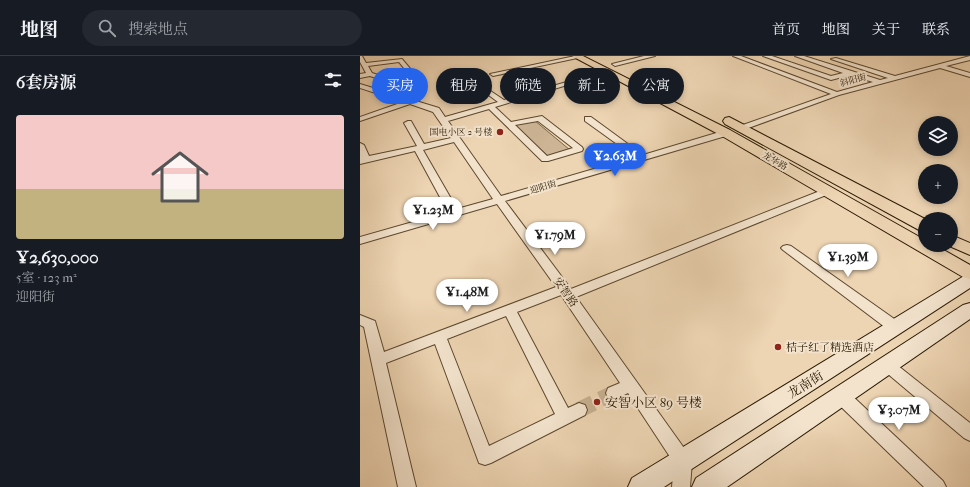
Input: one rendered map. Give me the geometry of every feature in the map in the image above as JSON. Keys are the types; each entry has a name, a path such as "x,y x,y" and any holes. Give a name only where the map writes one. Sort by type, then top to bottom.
{"main road":[{"name":"龙华路","path":"598,56 607,68"},
{"name":"龙华路","path":"577,57 605,68"},
{"name":"龙华路","path":"620,74 744,128 918,222"},
{"name":"龙华路","path":"620,76 726,133 970,273"},
{"path":"958,244 970,250"},
{"name":"龙南街","path":"640,487 970,280"},
{"path":"705,487 970,310"}],"street":[{"path":"360,76 370,74 360,57 364,56"},
{"path":"611,68 652,56"},
{"path":"736,56 837,94"},
{"path":"768,56 831,78 849,73"},
{"path":"798,56 878,82"},
{"path":"825,56 893,78"},
{"path":"493,74 577,57"},
{"path":"942,58 954,62"},
{"name":"斜阳街","path":"744,128 837,94 970,58"},
{"path":"365,65 400,60 406,68"},
{"path":"938,66 970,75"},
{"name":"安智路","path":"360,86 366,91"},
{"path":"492,95 500,101"},
{"path":"442,118 490,106 500,101"},
{"path":"442,118 500,101"},
{"path":"360,119 404,104"},
{"name":"安智路","path":"416,104 436,110 442,118 566,292 683,461"},
{"path":"490,106 545,159 579,149 539,118 510,124"},
{"path":"588,119 642,158"},
{"path":"408,123 421,145 419,150 454,213"},
{"name":"迎阳街","path":"360,241 726,133"},
{"path":"360,145 363,160 456,139"},
{"path":"379,360 508,310 566,292 828,191"},
{"path":"787,248 895,327"},
{"path":"439,337 485,457 572,414 508,310"},
{"path":"360,320 370,324 407,487"},
{"path":"887,365 970,433"},
{"path":"614,393 630,385"},
{"path":"841,396 930,485"},
{"path":"680,487 683,461"}],"shaded area":[{"path":"534,120 570,150 548,156 514,125"}],"tunnel":[{"path":"579,410 614,393"}],"place":[{"name":"国电小区 2 号楼","path":"500,132"},
{"name":"桔子红了精选酒店","path":"778,347"},
{"name":"安智小区 89 号楼","path":"597,402"}]}
